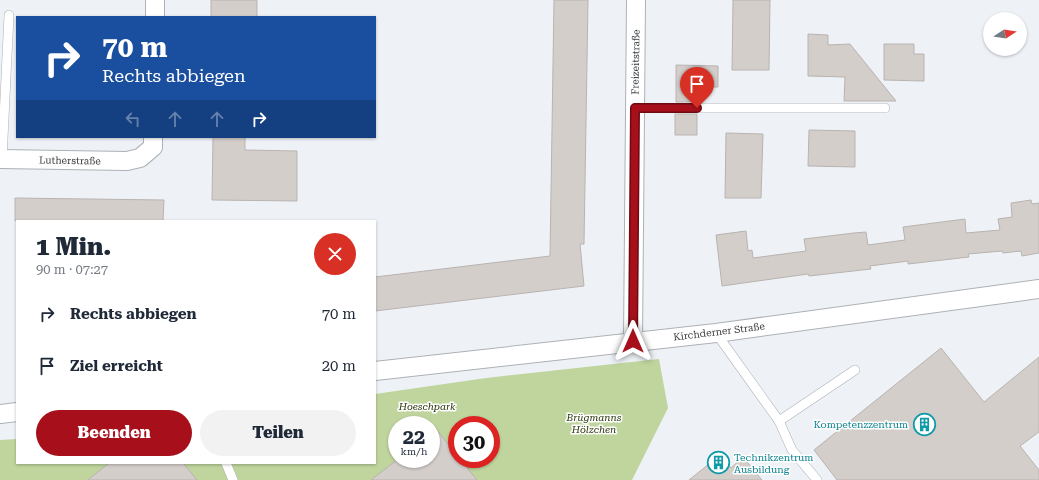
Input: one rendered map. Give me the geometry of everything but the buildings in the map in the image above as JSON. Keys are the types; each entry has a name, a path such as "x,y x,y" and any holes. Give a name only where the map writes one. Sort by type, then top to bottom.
{"street":[{"path":"155,0 155,16"},
{"name":"Freizeitstraße","path":"633,341 636,0"},
{"name":"Lutherstraße","path":"1,159 127,161 140,158 153,147 153,138"},
{"name":"Kirchderner Straße","path":"376,371 633,341 716,333 1039,289"},
{"path":"0,414 16,412"}],"lane":[{"path":"1,159 9,15"},
{"path":"635,108 885,108"},
{"path":"716,333 779,421 792,450 817,480"},
{"path":"779,421 855,370"},
{"path":"226,464 233,480"}],"green space":[{"name":"Brügmanns Hölzchen","path":"659,359 668,408 632,480 0,480 0,440 16,439 16,464 376,464 376,394 486,378"}],"place":[{"name":"Kompetenzzentrum","path":"924,424"},
{"name":"Technikzentrum Ausbildung","path":"719,463"}],"route":[{"path":"633,341 635,108 697,108"}],"park label":[{"name":"Hoeschpark","path":"427,406"}]}
